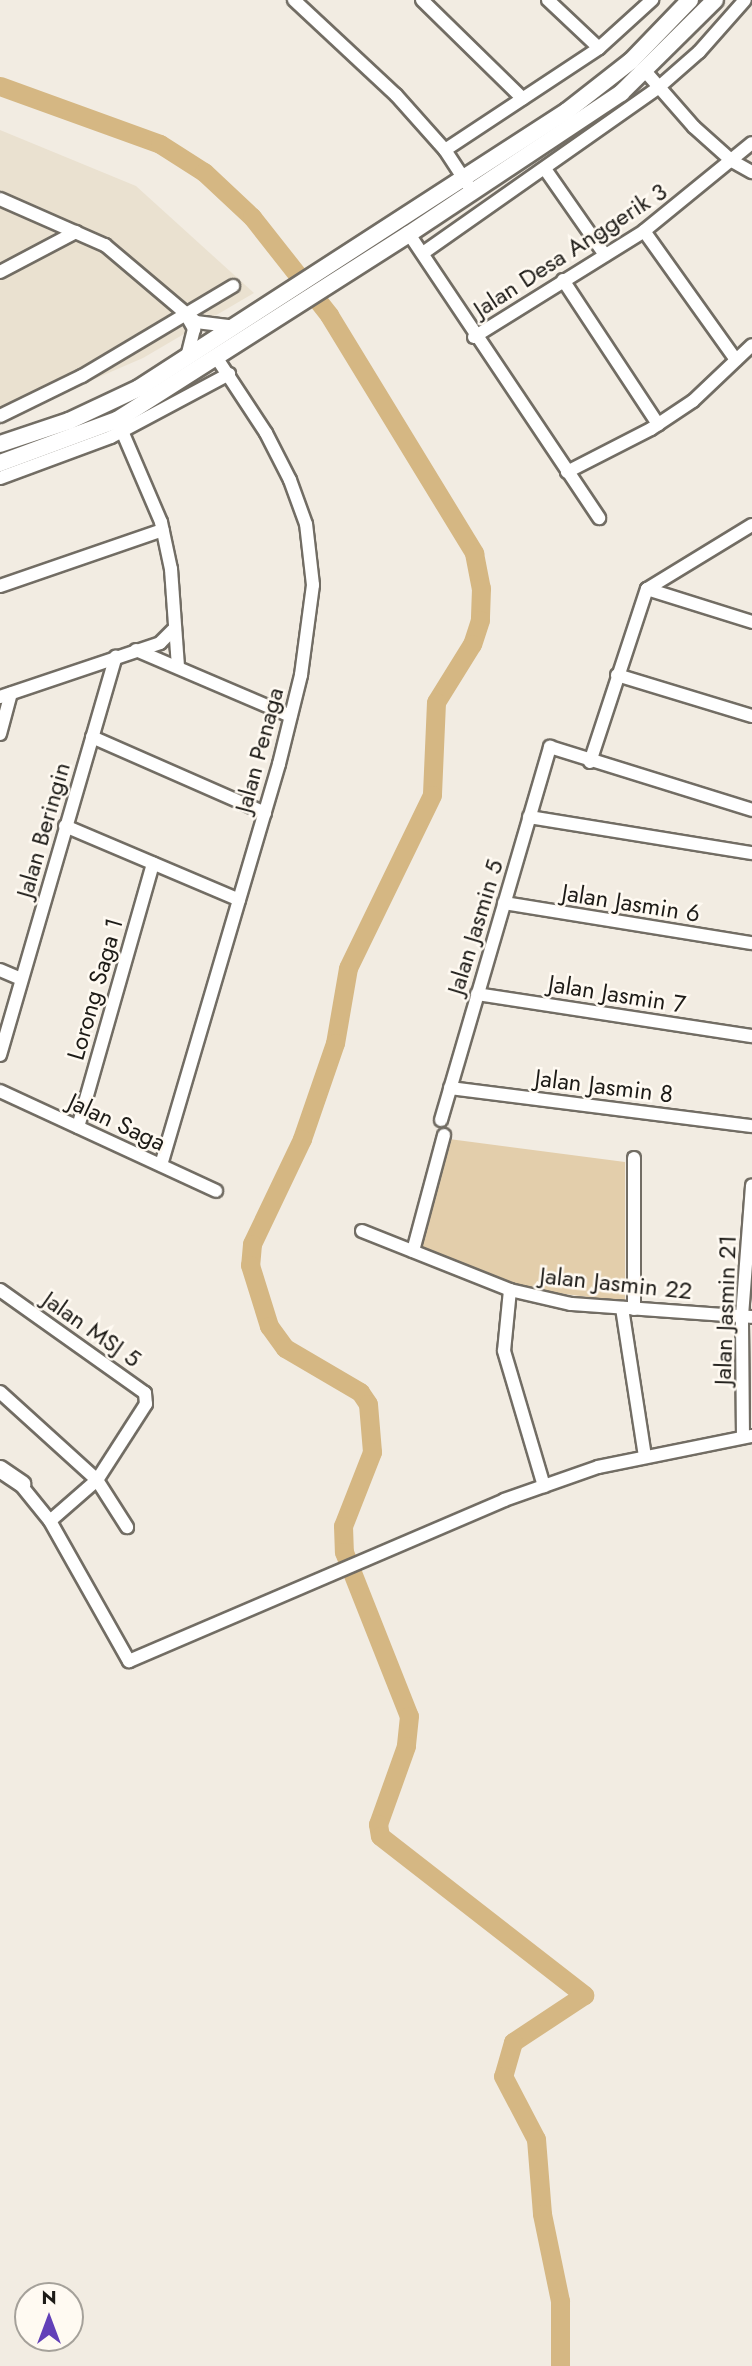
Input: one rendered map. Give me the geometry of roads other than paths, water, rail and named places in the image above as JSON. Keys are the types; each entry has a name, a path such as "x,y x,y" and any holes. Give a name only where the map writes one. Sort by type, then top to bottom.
{"street":[{"path":"294,0 396,95 445,150 465,177 472,192"},
{"path":"422,0 523,99"},
{"path":"548,0 599,48"},
{"path":"445,150 599,48 652,0"},
{"path":"690,0 604,84 465,177 318,270 290,298 216,357 117,419 4,462 0,443 104,406 230,326 290,298 331,282 409,234 597,109 645,71 715,0"},
{"path":"423,253 659,86 699,51 745,0"},
{"path":"645,71 732,162 752,172"},
{"name":"Jalan Desa Anggerik 3","path":"474,337 644,231 752,143"},
{"path":"545,169 604,255"},
{"path":"0,199 105,245 185,315 203,325 230,326"},
{"path":"318,270 395,230 409,234 474,337 599,519"},
{"path":"644,231 736,360"},
{"path":"0,272 76,232"},
{"path":"563,280 657,424"},
{"path":"0,416 82,376 233,286"},
{"path":"185,315 194,329 188,353"},
{"path":"567,472 657,424 693,401 752,345"},
{"name":"Jalan Penaga","path":"161,1165 265,813 291,716 309,626 311,554 290,480 229,374 216,357"},
{"path":"0,478 122,431 229,374"},
{"path":"122,431 163,530 171,569 173,630 178,667"},
{"path":"752,525 647,589 590,762 752,810"},
{"path":"0,586 163,530"},
{"path":"647,589 752,622"},
{"path":"0,734 5,695 160,643 173,630"},
{"path":"136,650 291,716"},
{"name":"Jalan Beringin","path":"0,1055 116,657"},
{"path":"617,675 752,716"},
{"path":"92,737 265,813"},
{"name":"Jalan Jasmin 5","path":"441,1119 550,747 590,762"},
{"path":"529,817 752,853"},
{"path":"65,826 239,900"},
{"name":"Lorong Saga 1","path":"78,1127 153,863"},
{"name":"Jalan Jasmin 6","path":"504,903 752,943"},
{"path":"0,970 21,979"},
{"name":"Jalan Jasmin 7","path":"477,994 752,1036"},
{"name":"Jalan Jasmin 8","path":"450,1088 752,1126"},
{"name":"Jalan Saga","path":"0,1091 216,1191"},
{"path":"413,1251 444,1135"},
{"path":"634,1158 628,1308 645,1457"},
{"name":"Jalan Jasmin 21","path":"747,1436 747,1317 752,1185"},
{"name":"Jalan Jasmin 22","path":"362,1231 510,1290 571,1304 747,1317"},
{"name":"Jalan MSJ 5","path":"0,1290 145,1394 146,1404 97,1480 50,1521"},
{"path":"510,1290 504,1351 544,1486"},
{"path":"0,1392 97,1480 127,1527"},
{"path":"0,1467 22,1485 50,1521 129,1661 372,1556 598,1466 747,1436"}],"waterway":[{"path":"0,86 160,144 204,172 252,217 329,315 474,553 481,588 480,620 472,644 436,702 432,795 348,968 335,1043 302,1139 252,1244 250,1265 269,1326 285,1348 360,1392 368,1404 372,1452 343,1526 344,1552 409,1716 406,1746 378,1824 380,1836 584,1995 513,2042 503,2076 536,2139 542,2214 560,2301 560,2366"}]}
